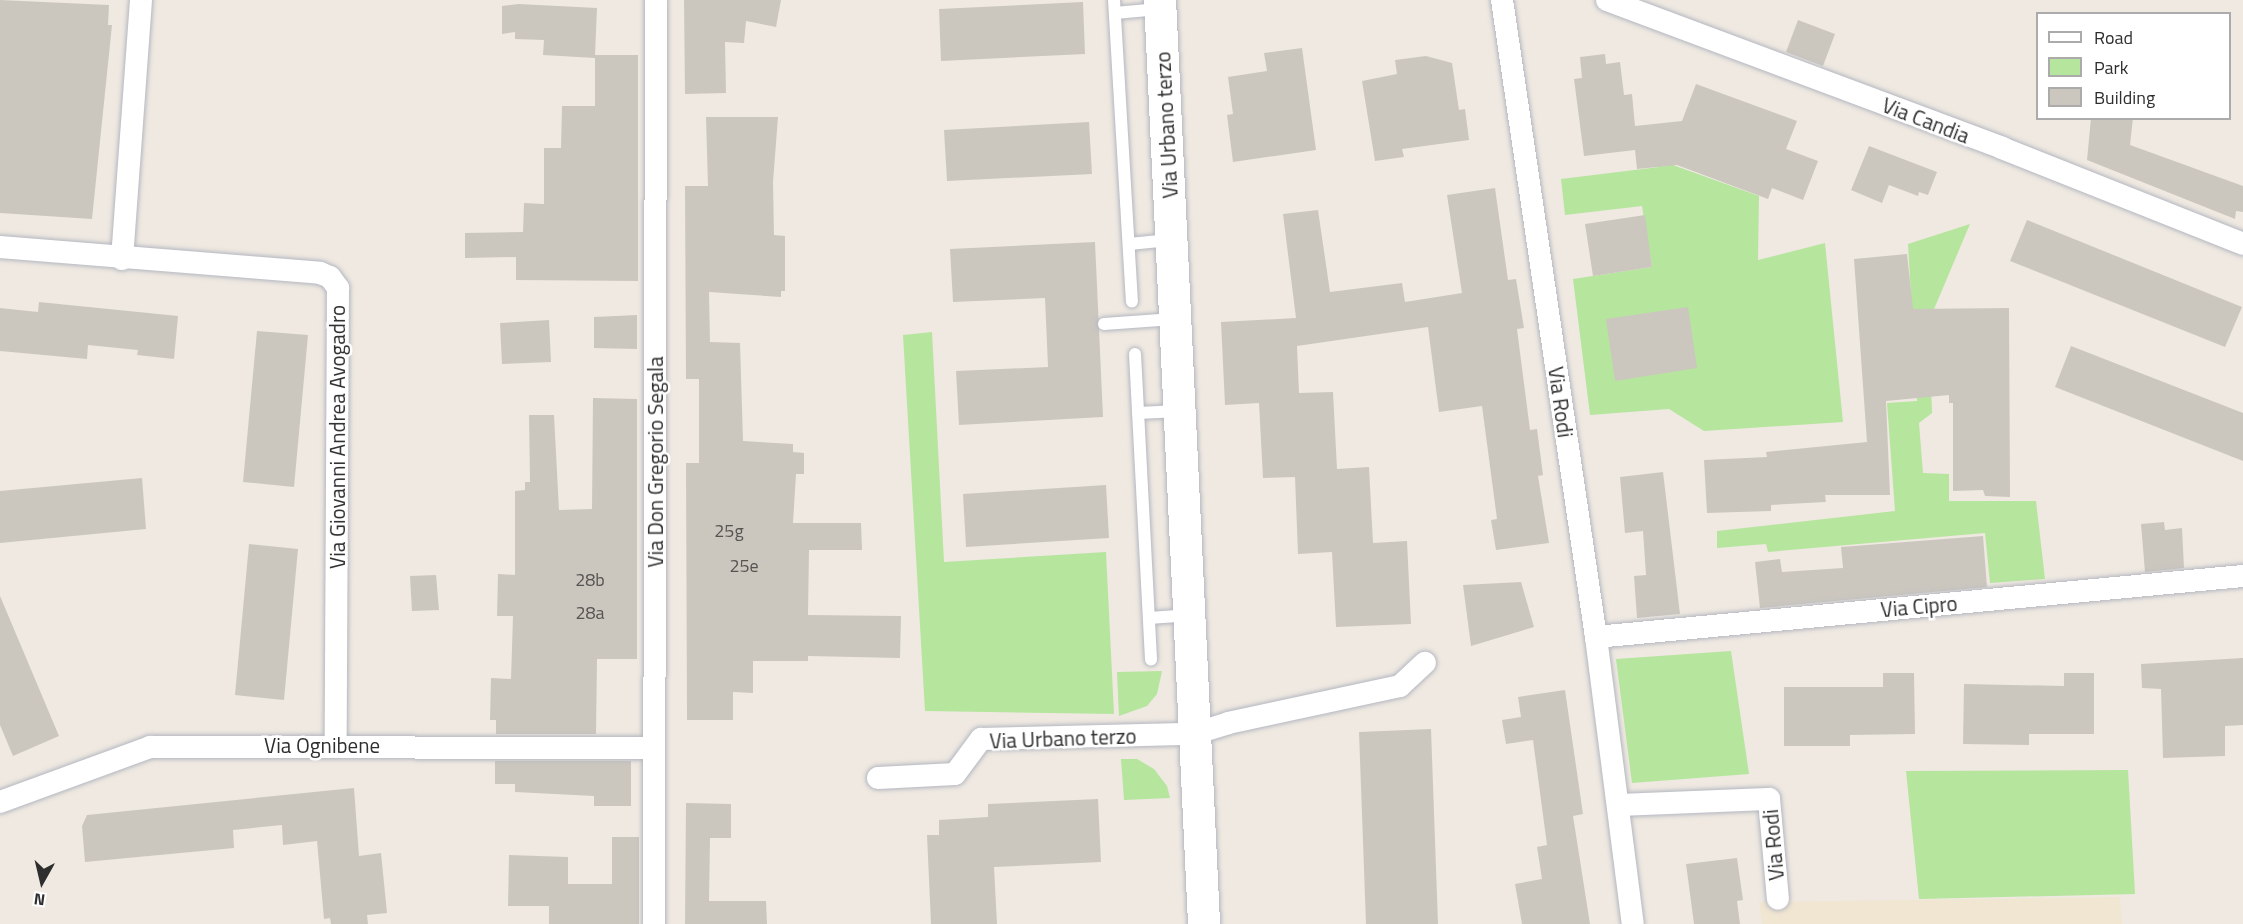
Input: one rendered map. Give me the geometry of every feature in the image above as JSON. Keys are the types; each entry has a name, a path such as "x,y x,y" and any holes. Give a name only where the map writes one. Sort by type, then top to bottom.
{"street":[{"path":"0,248 122,259 141,0"},
{"name":"Via Don Gregorio Segala","path":"654,924 656,0"},
{"name":"Via Rodi","path":"1502,0 1596,637 1633,924"},
{"name":"Via Candia","path":"1607,0 2002,148 2243,244"},
{"name":"Via Urbano terzo","path":"1160,4 1193,734 1204,924"},
{"name":"Via Giovanni Andrea Avogadro","path":"122,259 320,273 330,277 338,288 336,744"},
{"name":"Via Cipro","path":"1596,637 2243,576"},
{"name":"Via Urbano terzo","path":"878,778 955,774 981,739 1193,734 1228,723 1400,686 1425,663"},
{"name":"Via Ognibene","path":"0,802 150,747 336,744 654,748"},
{"name":"Via Rodi","path":"1618,805 1769,799 1778,899"}],"lane":[{"name":"Via Urbano terzo","path":"1132,300 1115,6 1160,4"},
{"path":"1129,244 1171,240"},
{"path":"1104,324 1175,319"},
{"path":"1135,354 1151,660"},
{"path":"1138,413 1179,411"},
{"path":"1149,618 1188,615"}],"shaded area":[{"path":"2120,897 2122,924 1762,924 1759,902"}],"green space":[{"path":"1659,160 1759,196 1758,260 1825,243 1843,422 1704,431 1669,409 1590,415 1573,279 1652,267 1642,206 1565,215 1561,179 1659,167"},
{"path":"1970,224 1929,321 1932,413 1919,423 1923,473 1949,474 1949,501 2036,501 2045,579 1990,583 1985,533 1768,552 1766,544 1717,548 1717,531 1895,511 1887,403 1917,401 1908,244"},
{"path":"932,332 944,562 1106,552 1114,714 925,711 903,335"},
{"path":"1731,651 1749,774 1632,783 1616,659"},
{"path":"1162,671 1157,694 1147,706 1119,716 1117,672"},
{"path":"1121,759 1137,759 1154,769 1167,786 1170,798 1124,800"},
{"path":"2128,770 2135,894 1919,899 1906,771"}],"building":[{"path":"0,0 109,5 108,25 112,25 92,219 0,213"},
{"path":"684,0 781,0 776,27 746,21 744,43 725,42 726,93 685,94"},
{"path":"1083,2 1085,54 941,61 939,9"},
{"path":"519,4 597,8 595,55 638,55 638,281 516,280 516,257 465,258 465,233 523,232 524,203 544,204 544,148 561,148 562,106 595,106 595,58 543,55 544,40 515,39 515,32 502,34 502,6"},
{"path":"1798,20 1835,34 1823,66 1786,52"},
{"path":"1302,48 1316,150 1233,162 1227,115 1233,114 1228,77 1267,71 1264,53"},
{"path":"1605,54 1606,64 1620,62 1624,95 1632,94 1635,126 1682,121 1696,84 1797,121 1786,149 1818,161 1803,200 1772,188 1768,199 1677,165 1637,169 1635,150 1584,156 1574,79 1582,78 1580,57"},
{"path":"1426,56 1452,63 1459,110 1465,109 1469,140 1402,149 1404,157 1375,161 1362,81 1397,74 1395,60"},
{"path":"706,117 778,117 773,182 774,235 785,236 785,291 781,291 781,297 709,292 710,342 740,343 743,441 793,444 793,452 804,453 804,474 796,474 793,523 861,523 862,550 809,550 808,615 901,616 900,658 808,656 808,661 753,661 753,693 733,692 733,720 687,720 686,463 699,463 699,379 686,379 685,186 708,186"},
{"path":"2091,120 2133,120 2130,145 2243,186 2243,212 2236,211 2235,219 2087,160"},
{"path":"1089,122 1092,174 947,181 944,130"},
{"path":"1869,146 1937,172 1928,195 1919,192 1918,196 1889,185 1882,203 1851,190"},
{"path":"1495,188 1508,280 1516,279 1524,328 1517,329 1530,430 1537,429 1543,475 1538,476 1549,543 1496,550 1491,520 1497,519 1482,406 1439,412 1428,327 1297,346 1299,393 1333,392 1337,469 1369,467 1373,543 1407,541 1411,624 1336,627 1332,552 1298,554 1295,477 1263,478 1259,403 1225,405 1221,322 1296,318 1283,214 1318,210 1330,292 1402,283 1405,302 1462,293 1447,195"},
{"path":"1645,215 1652,267 1593,276 1585,224"},
{"path":"2027,220 2242,307 2225,347 2010,261"},
{"path":"1095,242 1103,417 959,425 956,371 1048,367 1045,298 953,302 950,249"},
{"path":"1907,254 1913,309 2009,308 2010,497 1985,496 1983,490 1953,491 1953,403 1949,403 1949,395 1886,401 1890,495 1825,495 1826,502 1771,505 1771,511 1707,513 1704,460 1767,457 1766,452 1867,442 1854,259"},
{"path":"39,302 178,316 174,359 137,355 138,350 88,345 87,359 0,351 0,308 38,312"},
{"path":"1688,307 1697,368 1615,381 1606,319"},
{"path":"637,315 637,349 594,348 594,317"},
{"path":"549,320 551,362 502,364 500,323"},
{"path":"257,331 308,335 294,487 243,482"},
{"path":"2071,346 2243,413 2243,461 2055,387"},
{"path":"593,398 637,399 637,659 597,659 596,734 496,734 496,720 490,720 491,678 511,679 513,616 497,616 498,574 515,575 515,491 525,490 525,482 530,482 529,415 554,415 559,510 592,509"},
{"path":"1663,472 1680,614 1637,618 1634,576 1646,575 1643,531 1625,533 1620,477"},
{"path":"142,478 146,529 0,543 0,491"},
{"path":"1106,485 1109,538 966,547 963,494"},
{"path":"2164,522 2165,530 2182,528 2184,568 2145,572 2141,524"},
{"path":"1983,536 1987,587 1760,608 1755,562 1780,559 1782,572 1843,568 1841,547"},
{"path":"249,544 298,549 284,700 235,695"},
{"path":"436,575 439,610 412,611 410,576"},
{"path":"1521,582 1534,627 1471,646 1463,585"},
{"path":"0,596 59,736 13,756 0,725"},
{"path":"2243,658 2243,725 2225,726 2225,756 2163,758 2161,689 2142,688 2141,664"},
{"path":"1883,673 1914,673 1915,734 1850,735 1850,746 1784,746 1784,687 1883,687"},
{"path":"2064,673 2094,673 2094,734 2029,734 2029,745 1963,744 1964,684 2064,686"},
{"path":"1565,690 1583,814 1573,816 1590,924 1522,924 1515,884 1542,879 1537,847 1547,845 1533,740 1506,744 1502,720 1521,717 1518,697"},
{"path":"1431,729 1438,924 1366,924 1359,732"},
{"path":"495,761 631,761 631,806 594,806 594,796 515,792 515,784 495,784"},
{"path":"354,788 359,856 381,853 387,913 367,915 368,924 331,924 330,918 324,919 317,841 283,845 282,825 233,830 234,848 85,862 82,826 87,815"},
{"path":"1098,799 1101,862 994,867 997,924 931,924 927,835 939,835 939,820 988,817 988,804"},
{"path":"686,803 731,804 731,838 710,838 709,901 766,901 767,924 685,924"},
{"path":"612,837 639,837 639,924 549,924 549,906 508,906 509,855 568,857 568,884 612,884"},
{"path":"1737,858 1743,900 1737,901 1740,924 1694,924 1686,864"}]}
